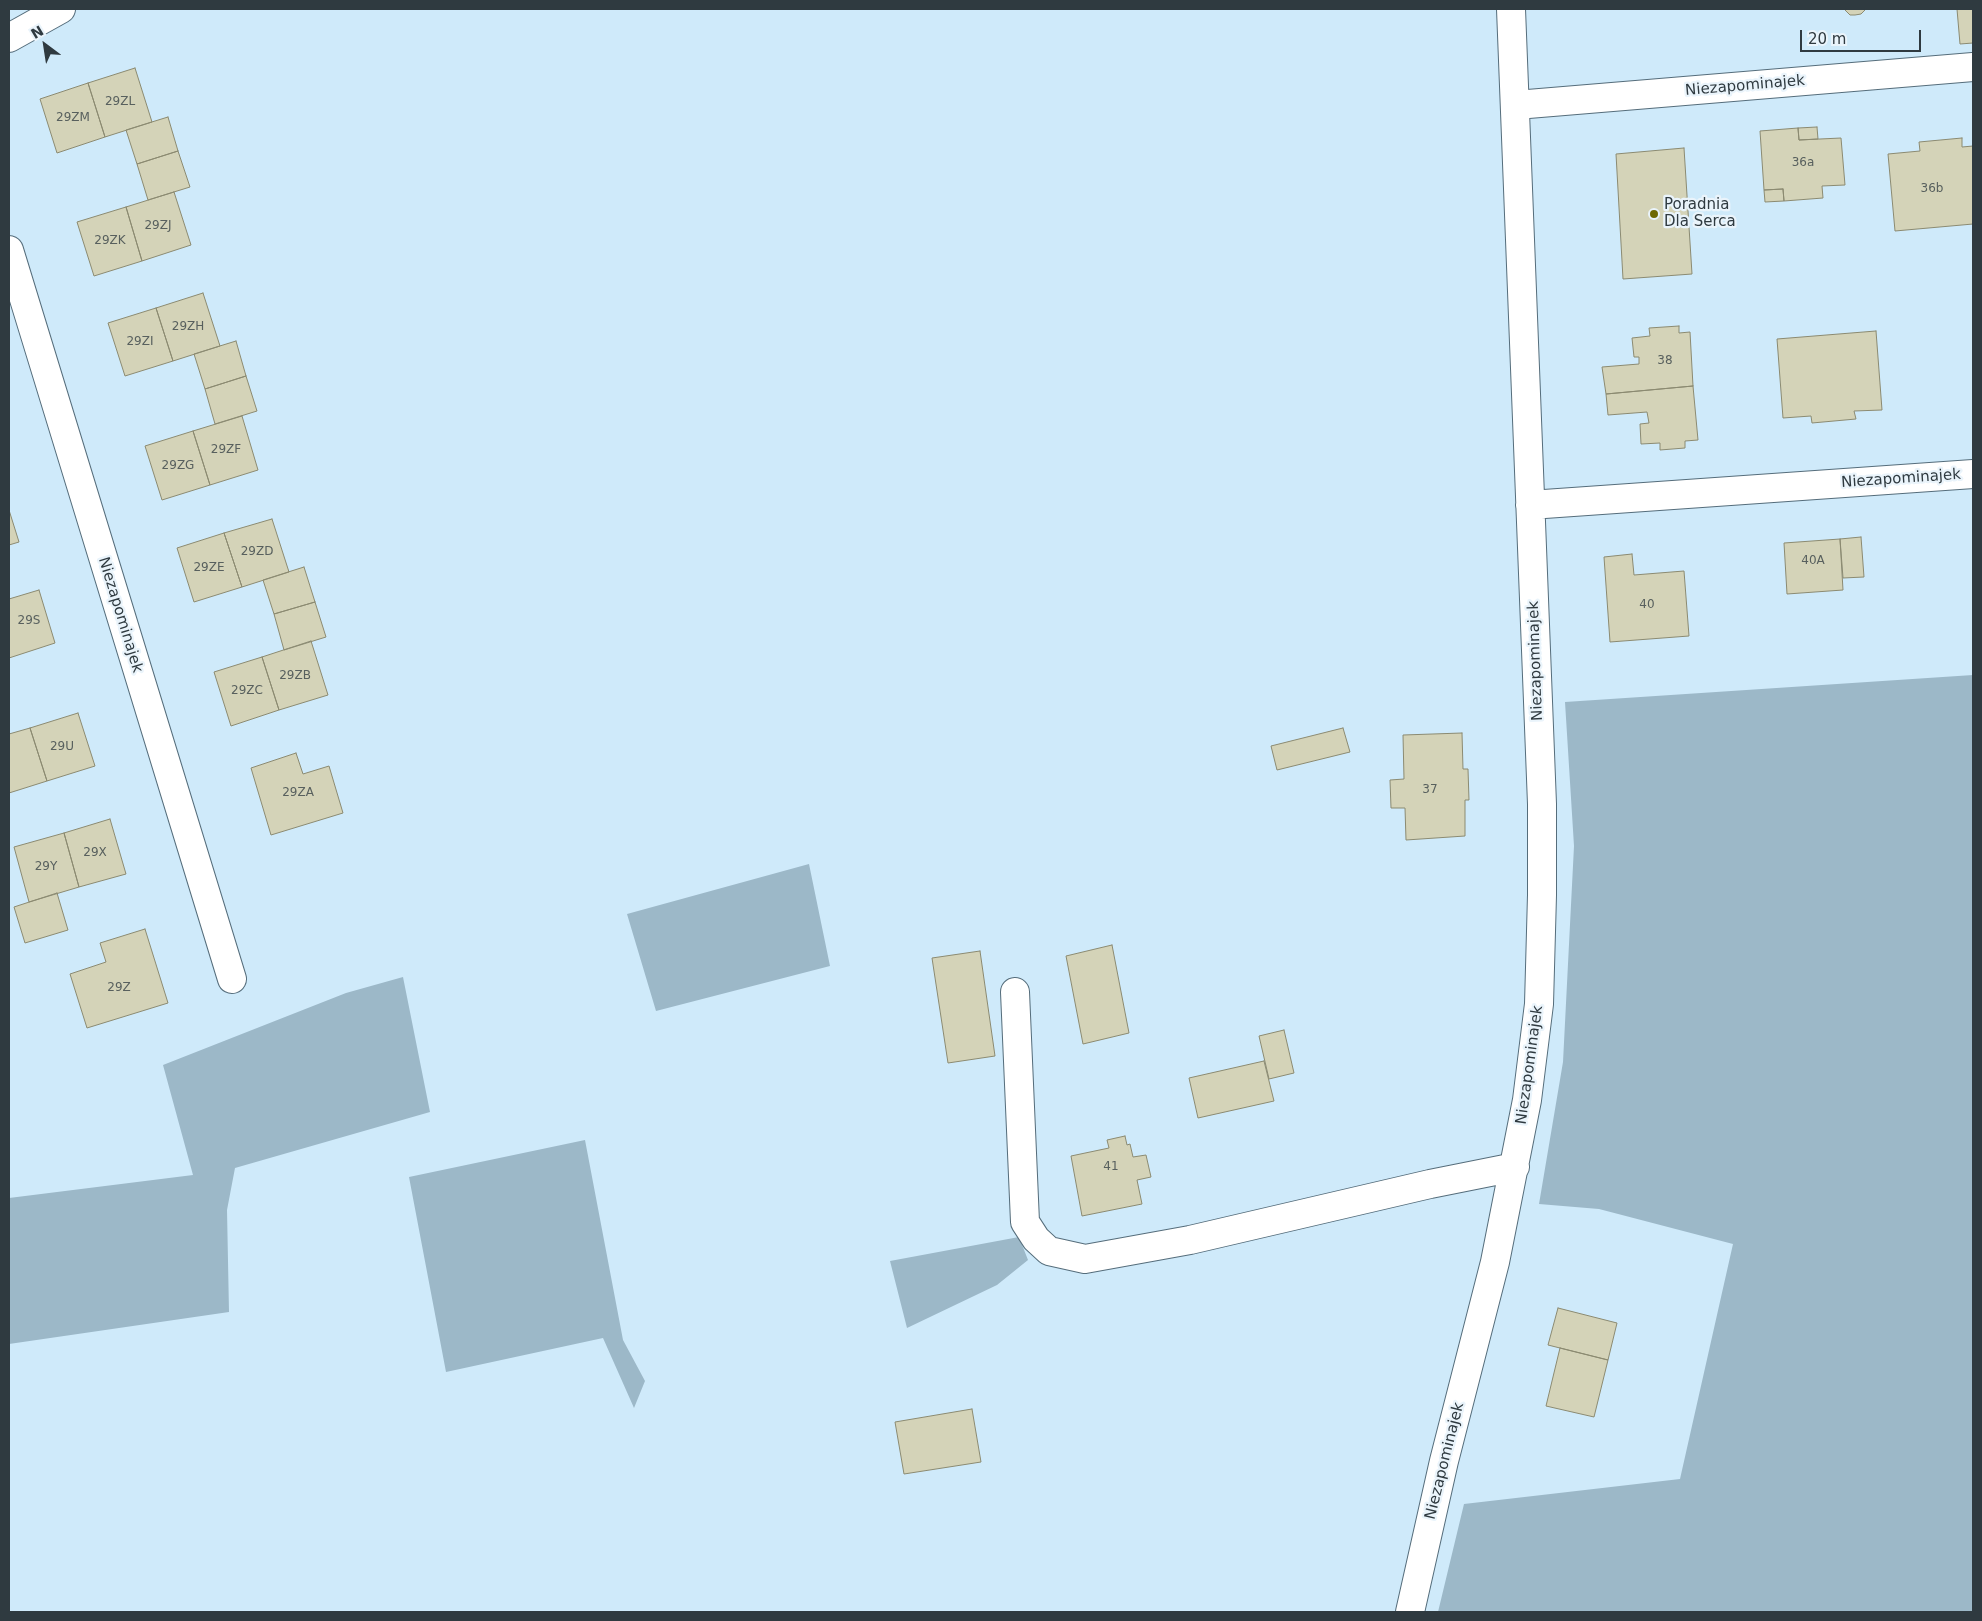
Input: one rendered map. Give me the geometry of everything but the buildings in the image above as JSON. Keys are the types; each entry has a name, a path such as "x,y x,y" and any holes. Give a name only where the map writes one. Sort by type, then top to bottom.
{"street":[{"path":"9,38 61,9"},
{"name":"Niezapominajek","path":"1410,1612 1444,1461 1496,1262 1515,1167 1539,1004 1542,804 1511,9"},
{"name":"Niezapominajek","path":"1516,106 1973,67"},
{"name":"Niezapominajek","path":"9,250 232,979"},
{"name":"Niezapominajek","path":"1530,505 1973,474"},
{"path":"1015,992 1025,1222 1036,1239 1049,1251 1085,1259 1190,1240 1420,1186 1515,1167"}],"shaded area":[{"path":"1973,675 1973,1612 1438,1612 1464,1504 1680,1479 1733,1244 1599,1209 1539,1204 1563,1062 1574,846 1565,702"},
{"path":"809,864 830,966 656,1011 627,914"},
{"path":"403,977 430,1112 235,1168 227,1210 229,1312 9,1344 9,1198 193,1175 163,1065 346,993"},
{"path":"585,1140 623,1340 645,1381 634,1408 603,1338 446,1372 409,1177"},
{"path":"1019,1237 1028,1260 997,1285 907,1328 890,1261"}],"place":[{"name":"Poradnia Dla Serca","path":"1654,214"}]}
